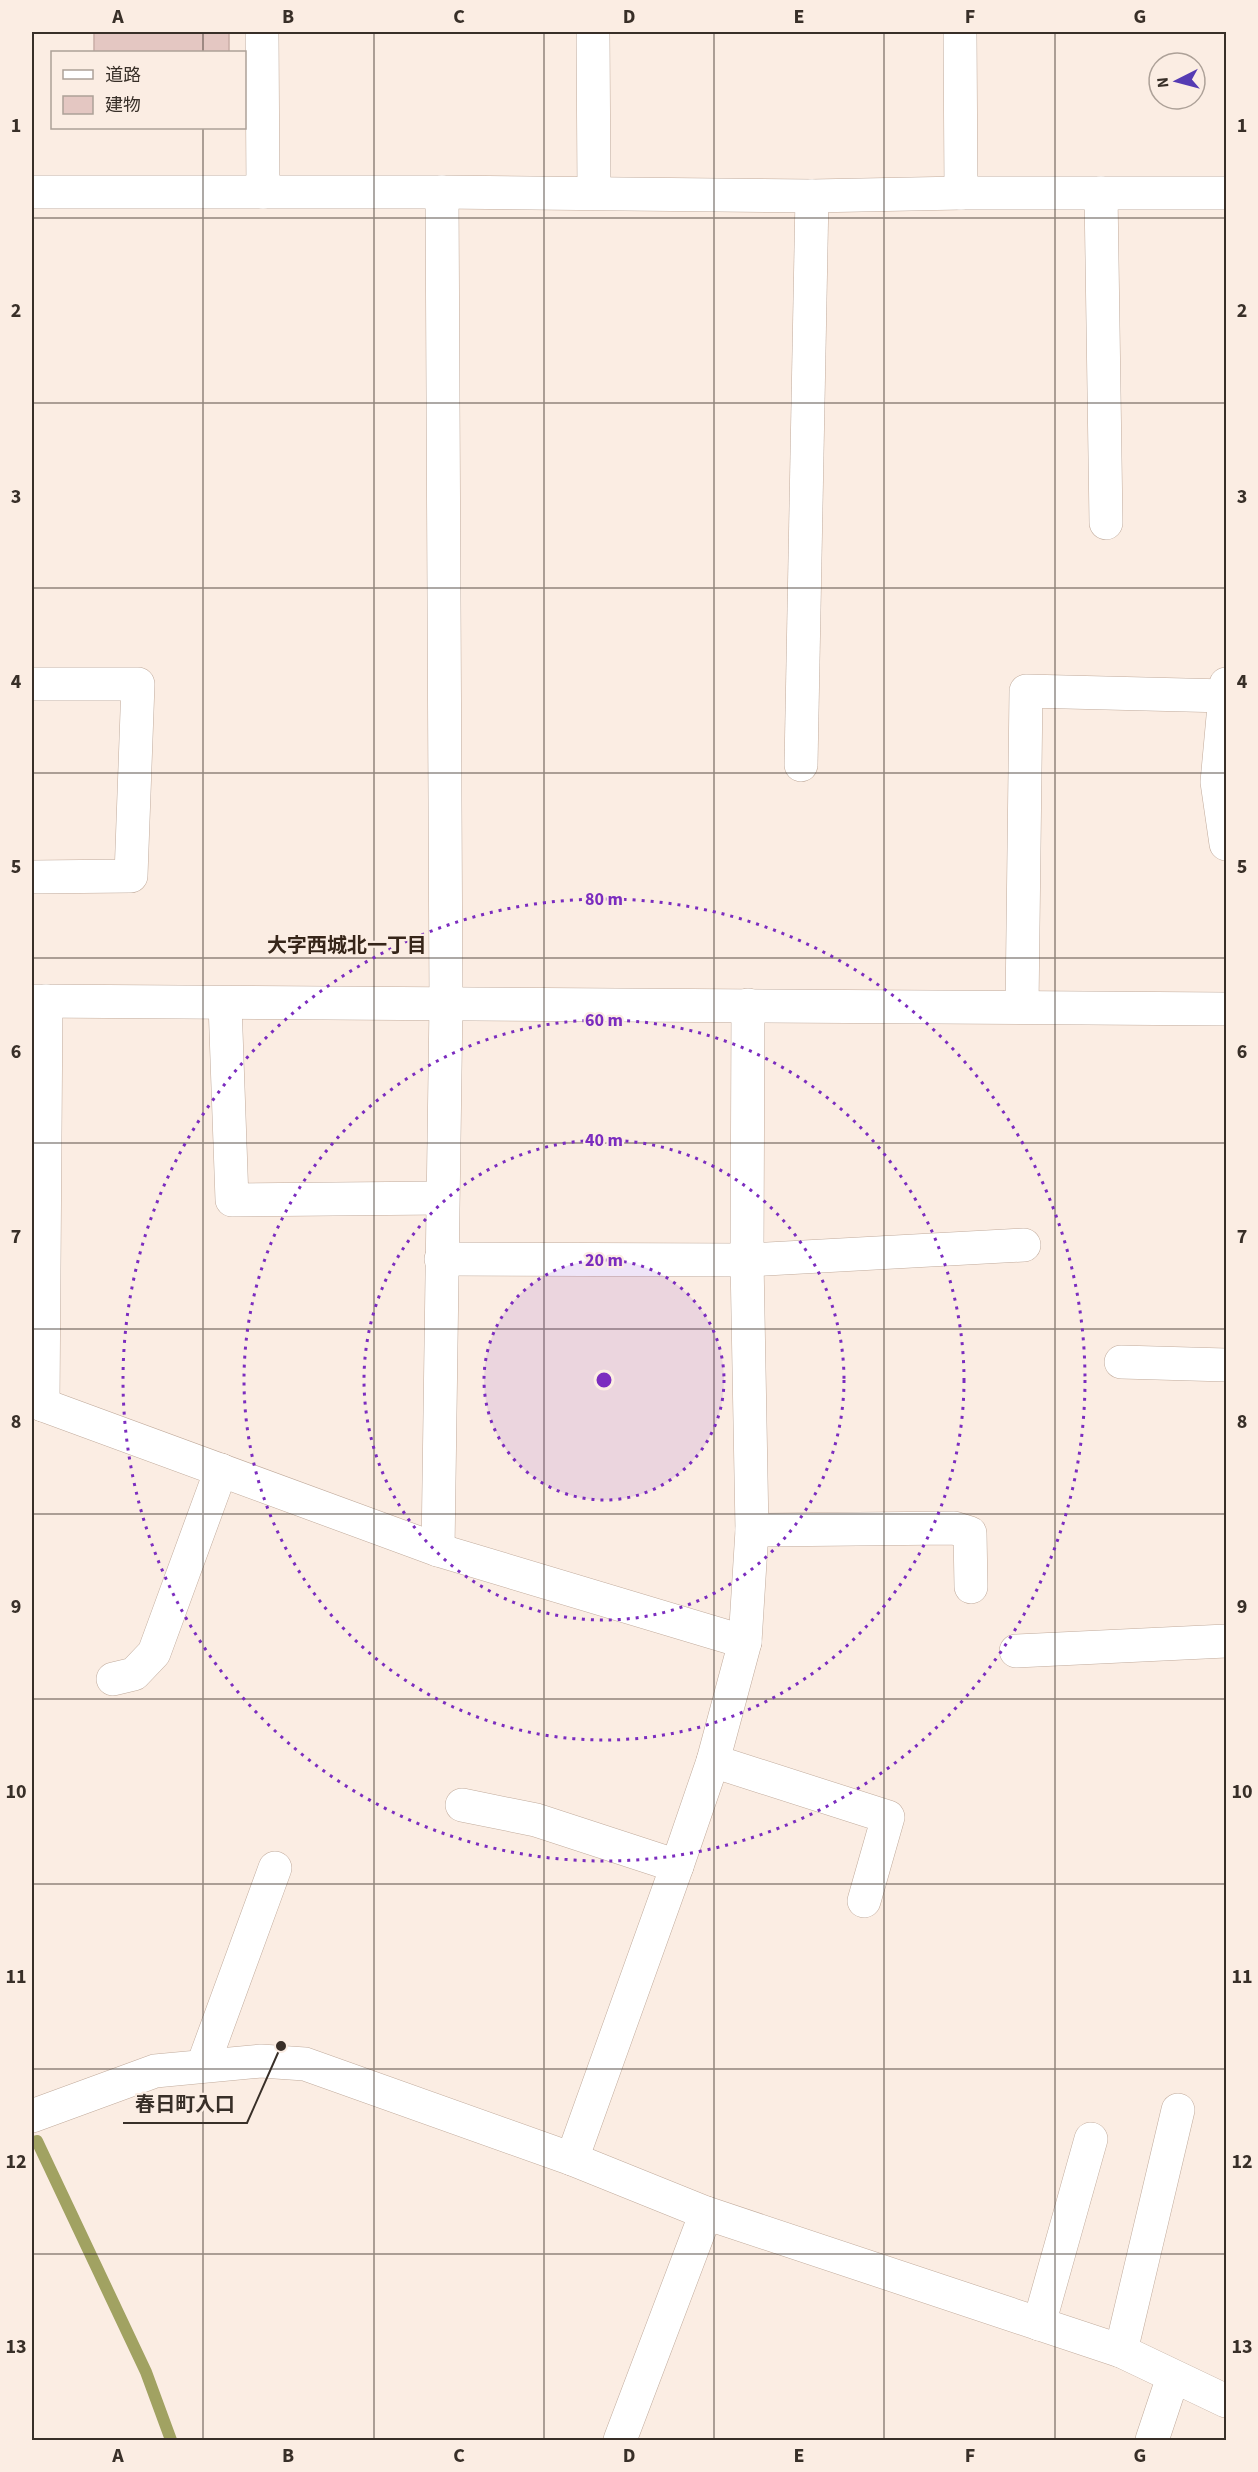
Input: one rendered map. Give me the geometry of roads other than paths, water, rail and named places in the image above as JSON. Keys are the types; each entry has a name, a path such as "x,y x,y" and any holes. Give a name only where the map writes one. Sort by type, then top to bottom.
{"street":[{"path":"262,32 263,192"},
{"path":"593,32 594,193"},
{"path":"960,32 961,193"},
{"path":"32,192 442,192 812,196 961,193 1227,193"},
{"path":"438,1550 446,1004 442,192"},
{"path":"1101,193 1106,523"},
{"path":"801,765 812,196"},
{"path":"32,684 138,684 131,876 32,877"},
{"path":"1022,1007 1026,691 1226,692 1217,782 1227,844"},
{"path":"745,1642 438,1550 37,1403 39,1001 1227,1009"},
{"path":"225,1002 232,1200 442,1198"},
{"path":"572,2159 678,1866 713,1761 745,1642 752,1530 747,1260 748,1005"},
{"path":"441,1259 747,1260 1024,1245"},
{"path":"1122,1362 1227,1365"},
{"path":"113,1679 134,1674 154,1653 221,1470"},
{"path":"752,1530 954,1528 970,1533 971,1587"},
{"path":"1016,1651 1227,1641"},
{"path":"713,1761 888,1816 864,1901"},
{"path":"462,1804 536,1820 678,1866"},
{"path":"203,2065 275,1868"},
{"path":"32,2116 155,2071 261,2061 304,2064 572,2159 706,2213 1121,2351 1227,2401"},
{"path":"1121,2351 1178,2110"},
{"path":"1039,2324 1091,2139"},
{"path":"620,2440 706,2213"},
{"path":"1152,2440 1173,2377"}],"waterway":[{"path":"37,2141 146,2372 171,2440"}],"place":[{"name":"春日町入口","path":"281,2046"}],"district":[{"name":"大字西城北一丁目","path":"347,945"}]}
